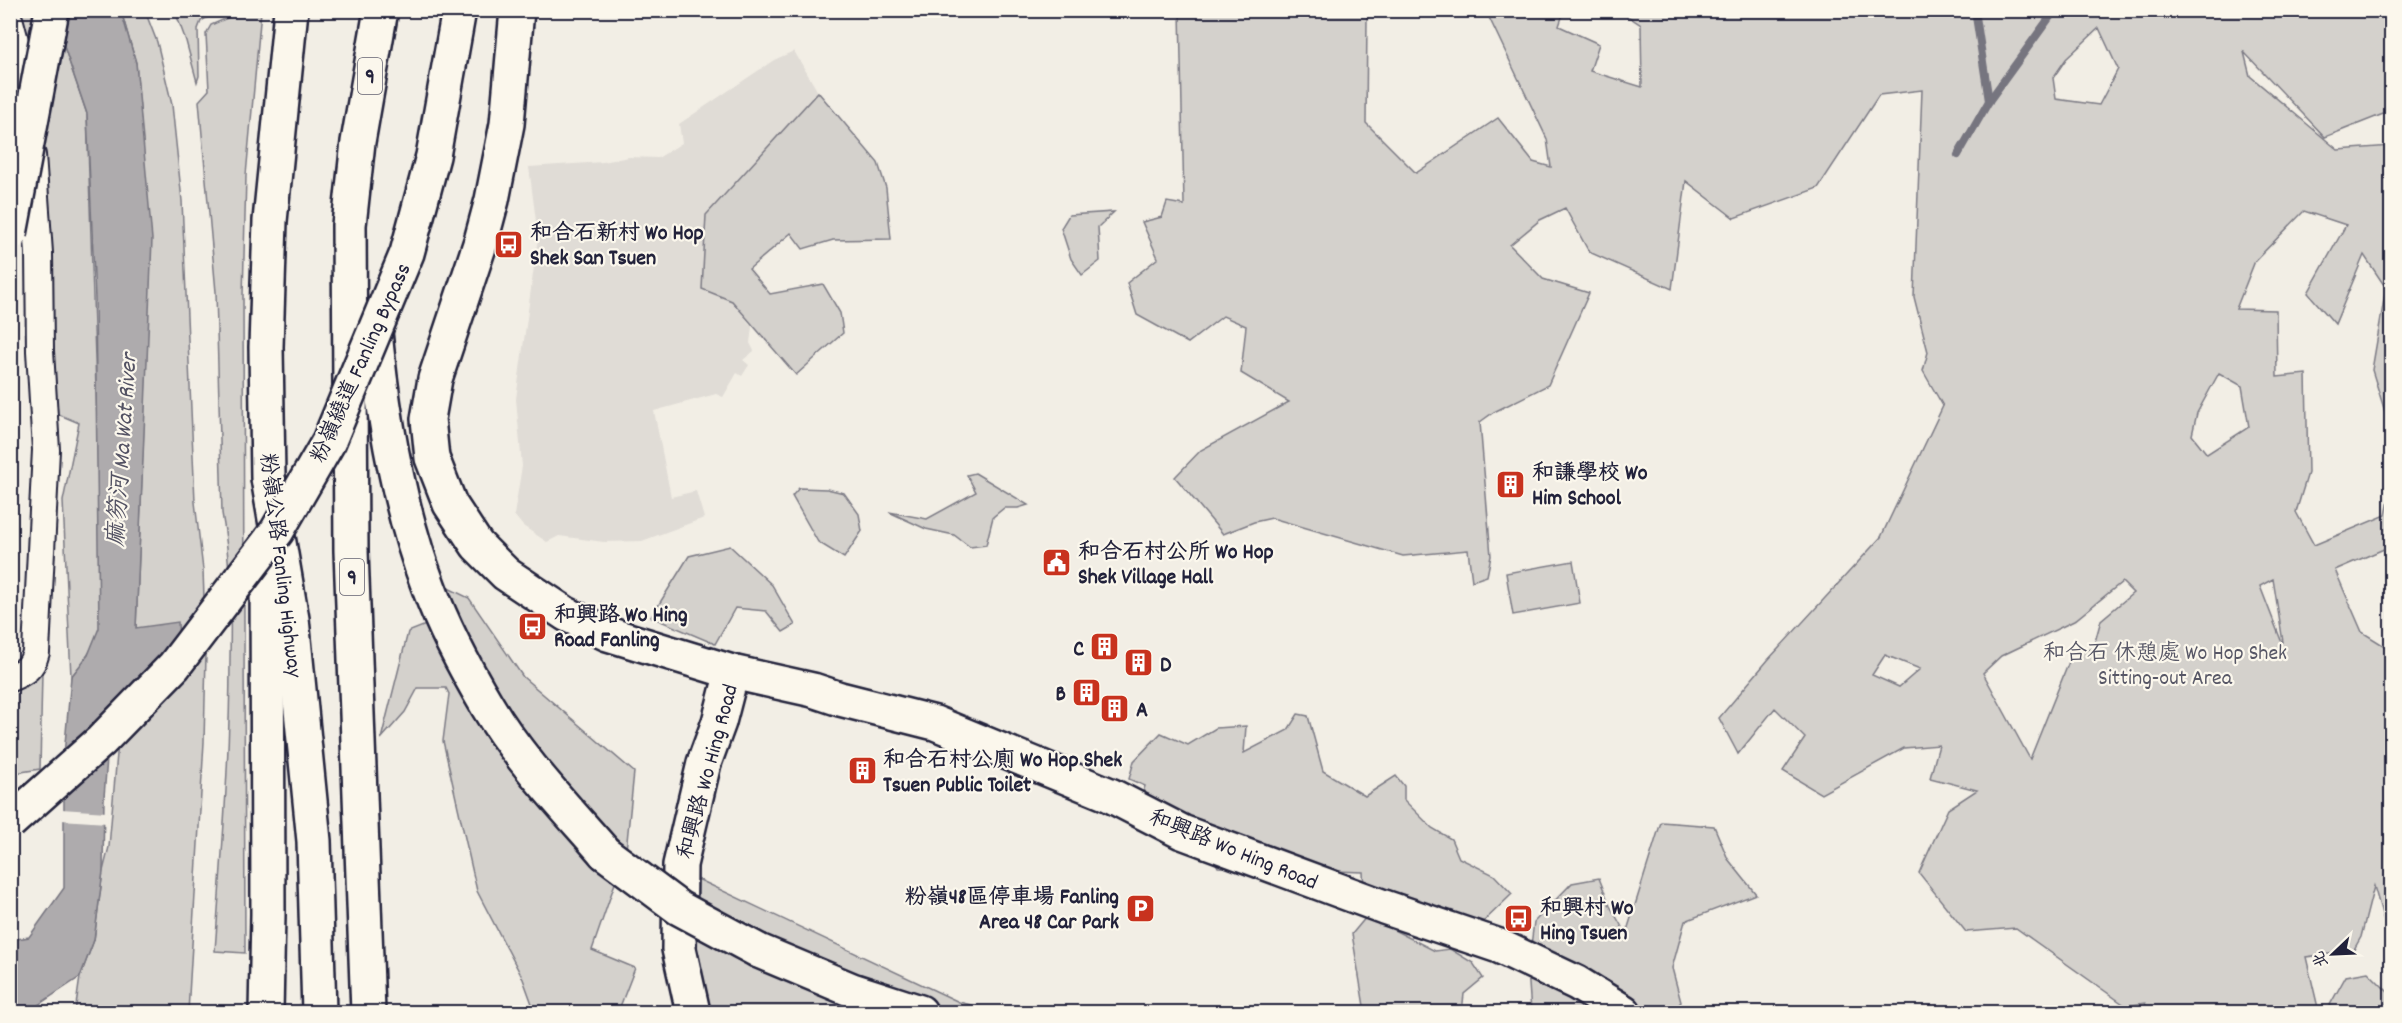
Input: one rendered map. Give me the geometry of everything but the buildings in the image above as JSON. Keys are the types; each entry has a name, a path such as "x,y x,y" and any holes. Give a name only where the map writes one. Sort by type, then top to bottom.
{"main road":[{"path":"10,234 52,10"},
{"name":"粉嶺公路 Fanling Highway","path":"291,10 270,221 267,347 268,478 292,619 314,841 319,1012"},
{"name":"9","path":"368,1012 349,435 349,225 358,142 381,10"},
{"name":"粉嶺繞道 Fanling Bypass","path":"10,822 101,741 174,666 277,531 329,441 407,253 433,156 459,10"},
{"name":"和興路 Wo Hing Road","path":"517,10 507,124 492,200 482,241 435,379 430,400 428,429 432,458 450,504 463,527 492,561 528,591 566,614 608,634 732,672 813,690 935,723 1110,795 1182,832 1384,907 1499,946 1576,982 1624,1012"},
{"path":"358,142 376,345 388,431 406,517 429,590 489,709 540,779 605,853 679,908 759,951 852,990 920,1012"},
{"path":"266,1012 268,478"},
{"name":"和興路 Wo Hing Road","path":"693,1012 679,949 680,865 704,763 719,722 732,672"},
{"path":"254,1012 268,914"}],"street":[{"path":"10,22 18,52 32,149 39,253 40,351 46,450 36,652 34,663 27,670 10,678"}],"shaded area":[{"path":"794,51 818,92 706,215 732,301 752,327 750,343 754,351 743,360 749,365 742,376 737,373 723,397 716,394 654,411 671,497 696,491 704,518 642,541 604,542 559,536 547,542 523,526 514,515 522,466 516,399 538,237 529,167 603,162 629,157 658,158 682,143 679,124 774,60"}],"green space":[{"path":"10,11 52,11 87,114 97,420 100,623 94,645 71,677 63,501 79,423 55,413"},
{"path":"121,11 145,11 157,42 172,105 182,201 195,502 203,570 206,654 204,742 188,1012 75,1012 80,977 94,940 103,871 109,847 120,719 136,629 151,243 136,63"},
{"path":"175,11 218,11 201,21 198,29 199,76 197,82 186,41"},
{"path":"243,11 261,11 246,175 243,296 245,953 215,951 227,769 230,604 229,568 222,513 216,292 199,101 209,90 206,34 211,25"},
{"name":"和合石 休憩處 Wo Hop Shek Sitting-out Area","path":"1180,11 1375,11 1367,17 1366,123 1416,173 1498,118 1533,162 1551,167 1547,139 1486,11 1564,11 1559,26 1599,44 1590,71 1642,87 1641,25 1620,11 2391,11 2391,111 2325,137 2244,52 2250,76 2338,150 2391,146 2391,431 2372,370 2386,288 2364,255 2335,324 2308,293 2346,225 2304,211 2255,261 2236,309 2276,310 2277,377 2306,374 2308,473 2296,512 2314,545 2386,515 2391,491 2391,546 2335,570 2362,632 2391,650 2391,945 2374,886 2361,937 2353,951 2306,957 2319,1012 2149,1012 2145,1003 2126,1006 2016,928 1966,932 1919,873 1948,809 1977,790 1930,778 1939,745 1904,748 1821,794 1783,771 1805,738 1775,708 1738,754 1719,718 1768,660 1881,537 1943,406 1923,371 1928,352 1914,297 1922,90 1879,95 1818,188 1734,218 1686,181 1672,289 1589,252 1565,208 1540,220 1510,245 1543,279 1589,293 1548,385 1494,412 1480,422 1491,556 1487,576 1472,581 1468,550 1403,556 1272,518 1223,534 1175,477 1201,450 1289,402 1241,373 1246,326 1223,316 1188,343 1137,315 1127,283 1158,258 1142,222 1162,217 1167,202 1184,205","holes":["2099,28 2118,69 2099,105 2056,99 2053,78 2066,59","2219,373 2242,386 2249,427 2207,454 2192,435 2197,413","2273,579 2282,643 2260,586","2122,582 2133,593 2101,620 2093,649 2073,652 2030,759 1983,673 2001,656 2074,621","1885,655 1920,669 1899,687 1872,675"]},
{"path":"818,92 878,163 886,188 891,239 833,240 803,249 791,233 749,269 770,294 823,284 840,313 843,333 796,375 732,301 702,289 706,215"},
{"path":"1114,212 1098,227 1100,261 1082,275 1071,259 1061,228 1069,215"},
{"path":"975,473 1028,505 1004,508 993,517 986,545 970,547 954,535 926,529 889,512 927,519 976,492 967,475"},
{"path":"799,488 827,489 844,493 859,514 862,531 844,558 818,542 792,496"},
{"path":"730,546 772,585 795,625 783,632 766,611 735,608 715,644 651,617 689,556"},
{"path":"1573,561 1580,603 1513,615 1506,573"},
{"path":"442,585 469,598 523,677 634,772 626,851 592,950 635,968 618,1012 535,1012 523,979 477,891 443,741 449,694 446,688 418,688 405,712 381,739 408,632 426,625"},
{"path":"42,672 40,769 15,773 11,760 11,691 33,681"},
{"path":"1298,714 1308,716 1323,771 1365,796 1396,776 1404,786 1404,800 1432,828 1451,839 1459,858 1494,875 1512,894 1479,926 1364,888 1363,872 1218,867 1199,832 1134,822 1145,786 1129,779 1134,761 1161,733 1188,745 1216,728 1246,726 1244,753 1288,730"},
{"path":"1661,822 1714,826 1728,859 1756,894 1685,921 1672,968 1681,1002 1672,1012 1531,1012 1528,969 1534,922 1572,883 1599,878 1610,906 1626,934"},
{"path":"687,874 959,1002 999,1012 695,1012"},
{"path":"1385,911 1386,926 1435,951 1450,949 1473,963 1483,978 1464,994 1462,1012 1365,1012 1352,934 1367,916"},
{"path":"2368,972 2391,995 2391,1012 2336,1012 2330,1005 2346,976"}],"water":[{"name":"麻笏河 Ma Wat River","path":"52,11 121,11 136,63 152,239 136,628 178,622 180,670 109,732 104,797 103,871 94,940 80,977 32,1009 11,1011 11,940 29,937 64,888 64,755 71,677 88,655 99,628 95,299 87,114"}],"pier":[{"path":"61,809 107,812 107,823 61,820"}],"waterway":[{"path":"1975,10 1989,101"},
{"path":"1958,155 1989,101 2055,10"}],"place":[{"name":"和合石新村 Wo Hop Shek San Tsuen","path":"509,244"},
{"name":"和謙學校 Wo Him School","path":"1511,484"},
{"name":"和合石村公所 Wo Hop Shek Village Hall","path":"1057,563"},
{"name":"和興路 Wo Hing Road Fanling","path":"533,626"},
{"name":"C","path":"1105,647"},
{"name":"D","path":"1139,663"},
{"name":"B","path":"1087,692"},
{"name":"A","path":"1115,708"},
{"name":"和合石村公廁 Wo Hop Shek Tsuen Public Toilet","path":"862,771"},
{"name":"粉嶺48區停車場 Fanling Area 48 Car Park","path":"1140,908"},
{"name":"和興村 Wo Hing Tsuen","path":"1519,919"}]}
